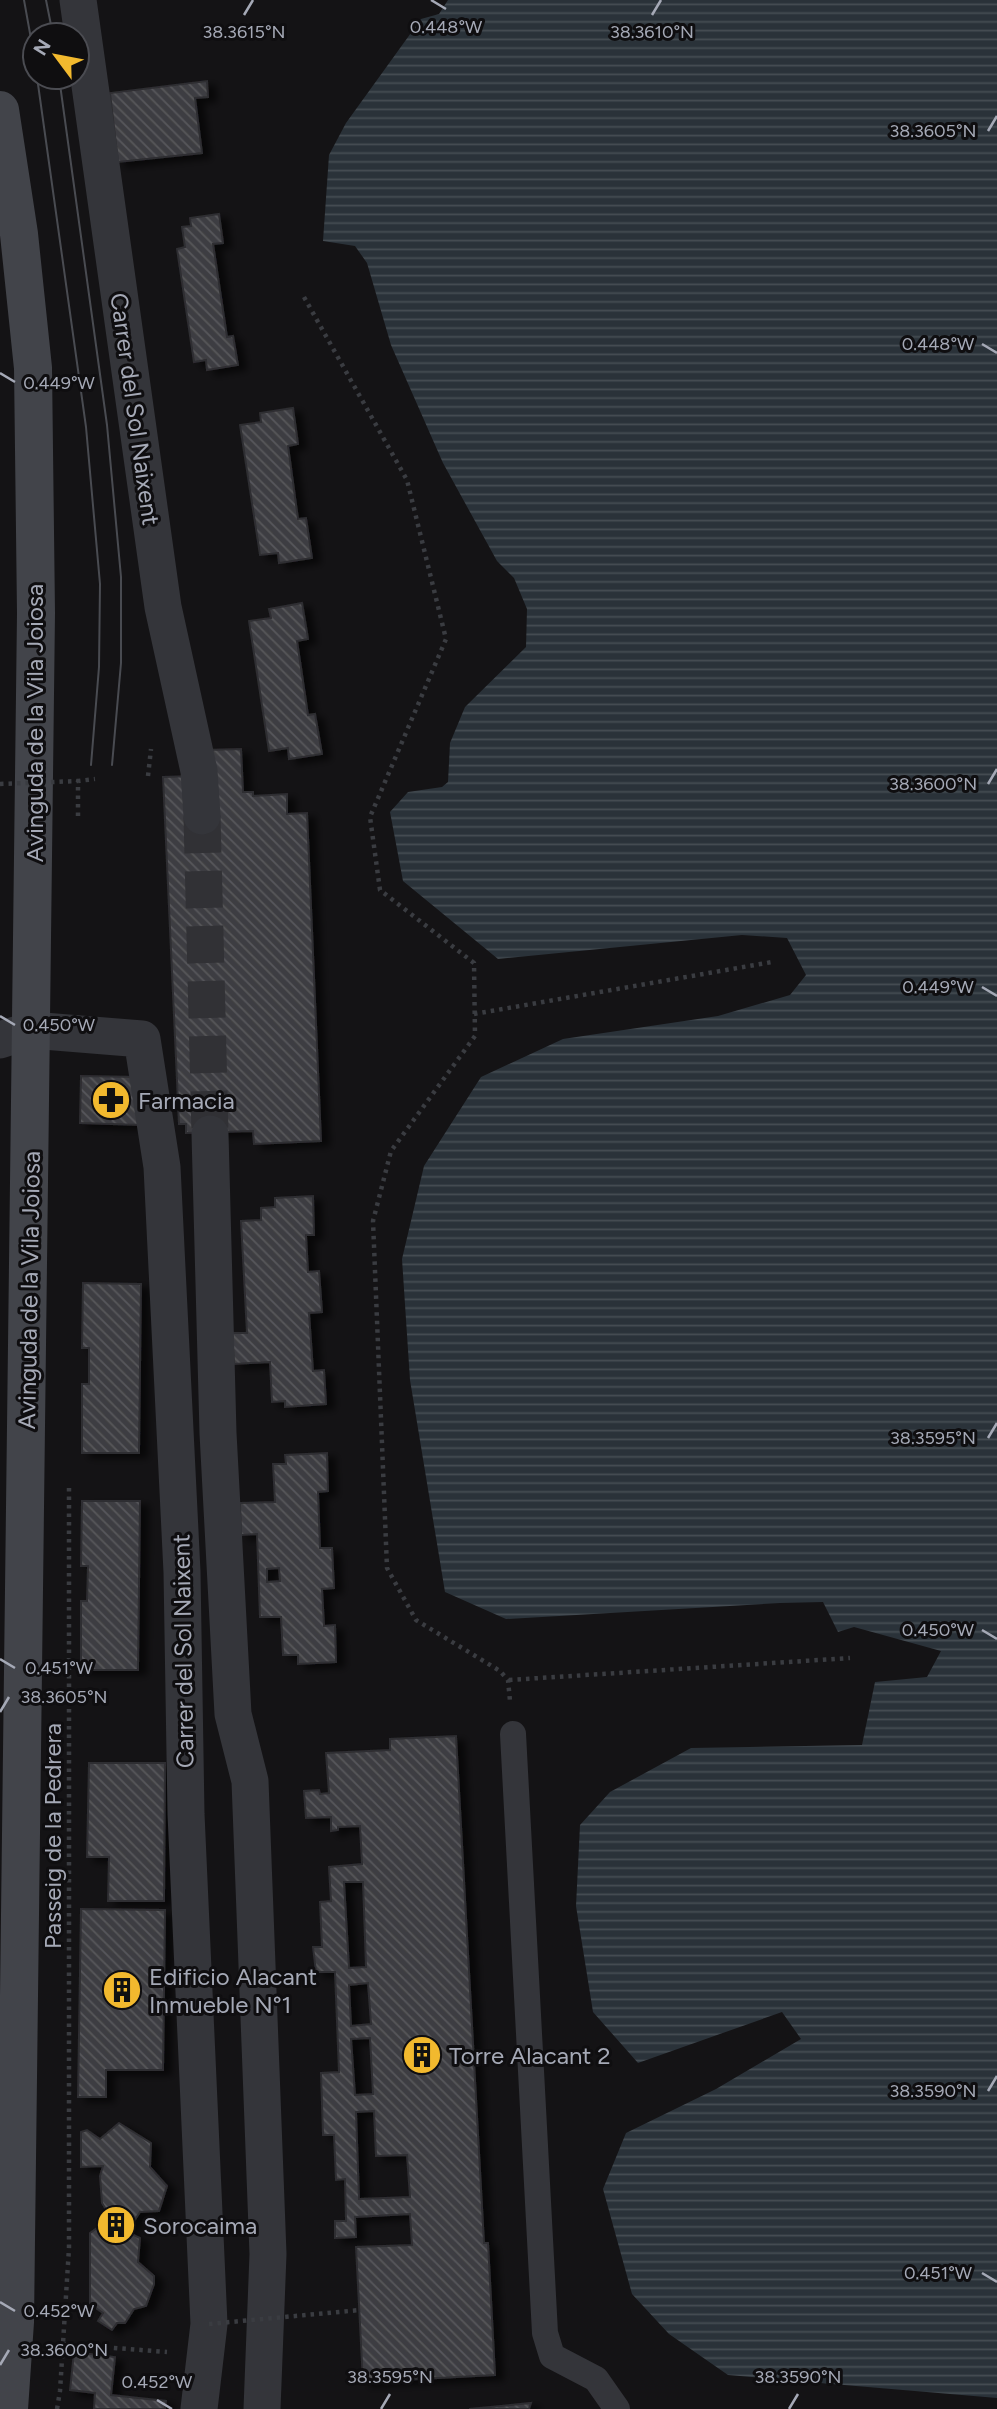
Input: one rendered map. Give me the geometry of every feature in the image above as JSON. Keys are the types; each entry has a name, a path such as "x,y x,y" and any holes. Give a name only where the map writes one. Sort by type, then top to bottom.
{"main road":[{"name":"Avinguda de la Vila Joiosa","path":"0,110 5,172 33,368 36,613 16,1035 15,2322 9,2409"}],"street":[{"name":"Carrer del Sol Naixent","path":"78,0 163,607 199,771 202,816"},
{"name":"Carrer del Sol Naixent","path":"16,1035 142,1039 162,1167 182,1572 186,1814 209,2323 199,2409"},
{"name":"Carrer del Sol Naixent","path":"210,1134 218,1433 233,1714 250,1781 268,2254 262,2409"},
{"path":"513,1734 545,2333 552,2356 596,2379 617,2409"}],"path":[{"path":"304,297 407,480 446,639 370,817 380,890 474,963 475,1037 391,1151 373,1221 387,1568 416,1620 500,1671 508,1679 513,1734"},
{"path":"0,784 95,779"},
{"path":"78,781 78,816"},
{"path":"474,1014 772,962"},
{"name":"Passeig de la Pedrera","path":"57,2409 69,2234 69,1479"},
{"path":"508,1679 850,1658"},
{"path":"209,2323 360,2310"},
{"path":"63,2344 178,2353"}],"shaded area":[{"path":"448,0 997,0 997,2398 728,2375 669,2334 632,2294 603,2189 626,2133 716,2089 801,2039 782,2012 638,2063 593,2012 576,1906 580,1825 610,1792 691,1748 862,1745 875,1682 927,1677 941,1651 854,1627 838,1632 823,1602 506,1619 445,1592 410,1380 402,1259 424,1166 481,1077 563,1039 718,1016 790,995 806,975 787,938 742,935 498,959 403,881 390,812 408,792 442,787 448,782 450,743 465,707 526,647 527,609 514,578 497,561 443,463 391,345 367,263 355,246 323,241 329,155 346,123 421,19 439,14"}],"building":[{"path":"207,81 208,97 195,98 202,153 118,162 110,93"},
{"path":"219,214 223,243 213,244 227,337 233,336 238,365 207,370 206,360 194,362 177,249 185,247 182,227 191,226 190,218"},
{"path":"293,408 298,444 288,446 298,519 306,518 312,558 279,563 278,553 260,555 240,425 261,422 260,413"},
{"path":"302,603 308,639 297,641 308,715 315,714 322,754 289,759 288,748 269,751 249,621 271,618 269,609"},
{"path":"241,749 243,792 253,792 253,796 287,794 287,814 307,813 321,1141 254,1144 253,1131 186,1133 186,1124 179,1124 163,777 194,776 204,750"},
{"name":"Farmacia","path":"81,1076 140,1077 141,1125 80,1123"},
{"path":"313,1196 314,1235 306,1235 308,1272 319,1271 322,1312 309,1313 313,1371 324,1370 326,1404 285,1407 285,1401 272,1402 270,1362 234,1364 232,1333 247,1333 241,1221 261,1220 261,1208 275,1207 275,1198"},
{"path":"83,1283 141,1284 139,1453 82,1453 82,1384 89,1384 89,1348 82,1348"},
{"path":"327,1453 328,1491 318,1492 320,1548 332,1548 334,1588 322,1589 324,1626 335,1625 336,1662 298,1664 298,1655 283,1655 281,1617 260,1617 257,1534 241,1535 240,1503 275,1502 273,1464 286,1464 285,1455","holes":["279,1568 280,1581 267,1582 267,1569"]},
{"path":"82,1501 140,1501 138,1670 81,1670 81,1601 87,1601 88,1566 81,1566"},
{"name":"Torre Alacant 2","path":"456,1736 484,2243 488,2243 495,2375 363,2382 356,2247 412,2245 410,2214 355,2217 356,2237 335,2238 335,2221 346,2221 345,2179 336,2180 334,2135 323,2135 321,2073 339,2072 335,1972 316,1972 313,1947 322,1947 320,1902 331,1901 329,1867 362,1864 360,1826 338,1827 338,1830 331,1831 331,1817 306,1818 304,1791 319,1790 320,1794 329,1793 326,1753 390,1750 390,1739","holes":["344,1882 363,1882 366,1967 349,1968","368,1983 371,2024 351,2026 349,1985","370,2038 373,2094 355,2095 351,2039","374,2111 376,2156 407,2155 410,2197 359,2199 356,2112"]},
{"path":"89,1763 165,1763 164,1901 108,1901 109,1857 87,1857"},
{"name":"Edificio Alacant Inmueble N°1","path":"81,1909 165,1910 163,2070 106,2070 106,2097 78,2097"},
{"name":"Sorocaima","path":"119,2123 151,2143 150,2167 167,2186 159,2211 140,2212 127,2232 140,2238 138,2262 154,2276 146,2306 134,2309 125,2323 117,2323 112,2330 98,2321 103,2313 90,2304 90,2233 111,2218 102,2203 100,2176 103,2166 81,2167 81,2132 87,2130 100,2139"},
{"path":"74,2352 115,2357 111,2395 166,2401 165,2409 94,2409 95,2393 70,2390"},
{"path":"531,2403 529,2409 469,2409"}],"tunnel":[{"path":"202,816 210,1134"}],"tram line":[{"path":"24,0 28,21"},
{"path":"46,0 50,21"},
{"path":"39,91 86,427 100,584 99,667 91,765"},
{"path":"61,91 107,425 121,577 121,663 112,765"}],"place":[{"name":"Farmacia","path":"111,1100"},
{"name":"Edificio Alacant Inmueble N°1","path":"122,1990"},
{"name":"Torre Alacant 2","path":"422,2055"},
{"name":"Sorocaima","path":"116,2225"}]}
